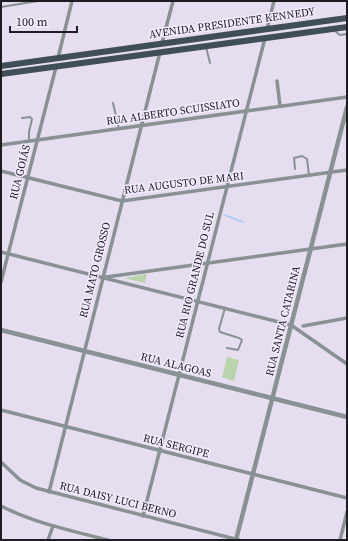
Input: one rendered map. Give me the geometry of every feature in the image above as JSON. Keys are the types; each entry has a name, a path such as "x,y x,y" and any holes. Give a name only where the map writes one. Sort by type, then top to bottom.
{"main road":[{"name":"AVENIDA PRESIDENTE KENNEDY","path":"1,66 347,18"},
{"name":"AVENIDA PRESIDENTE KENNEDY","path":"1,74 347,27"},
{"path":"108,60 110,50"}],"street":[{"path":"58,58 72,1"},
{"path":"162,43 173,1"},
{"path":"267,29 274,1"},
{"name":"RUA RIO GRANDE DO SUL","path":"143,516 265,38"},
{"name":"RUA MATO GROSSO","path":"48,492 160,52"},
{"name":"RUA GOIÁS","path":"1,282 56,67"},
{"path":"276,81 280,106"},
{"name":"RUA ALBERTO SCUISSIATO","path":"1,145 347,97"},
{"name":"RUA SANTA CATARINA","path":"237,540 252,474 347,107"},
{"name":"RUA AUGUSTO DE MARI","path":"1,171 122,201 347,170"},
{"path":"103,277 347,244"},
{"path":"1,252 291,325 347,364"},
{"path":"303,326 347,318"},
{"name":"RUA ALAGOAS","path":"1,330 347,417"},
{"name":"RUA SERGIPE","path":"1,410 347,498"},
{"name":"RUA DAISY LUCI BERNO","path":"1,462 24,483 48,492 237,540"},
{"path":"1,506 28,518 53,526 108,540"},
{"path":"340,540 347,512"},
{"path":"48,540 53,526"}],"lane":[{"path":"1,7 38,1"},
{"path":"332,29 340,35 347,34"},
{"path":"206,46 210,63"},
{"path":"114,103 119,129"},
{"path":"22,118 32,119 28,132 29,141"},
{"path":"295,169 294,158 302,156 306,159 309,175"},
{"path":"225,308 219,329 220,332 242,340 238,350 227,348"}],"green space":[{"path":"147,274 145,283 124,278"},
{"path":"227,357 239,360 234,381 222,377"}],"waterway":[{"path":"225,215 243,222"}]}
